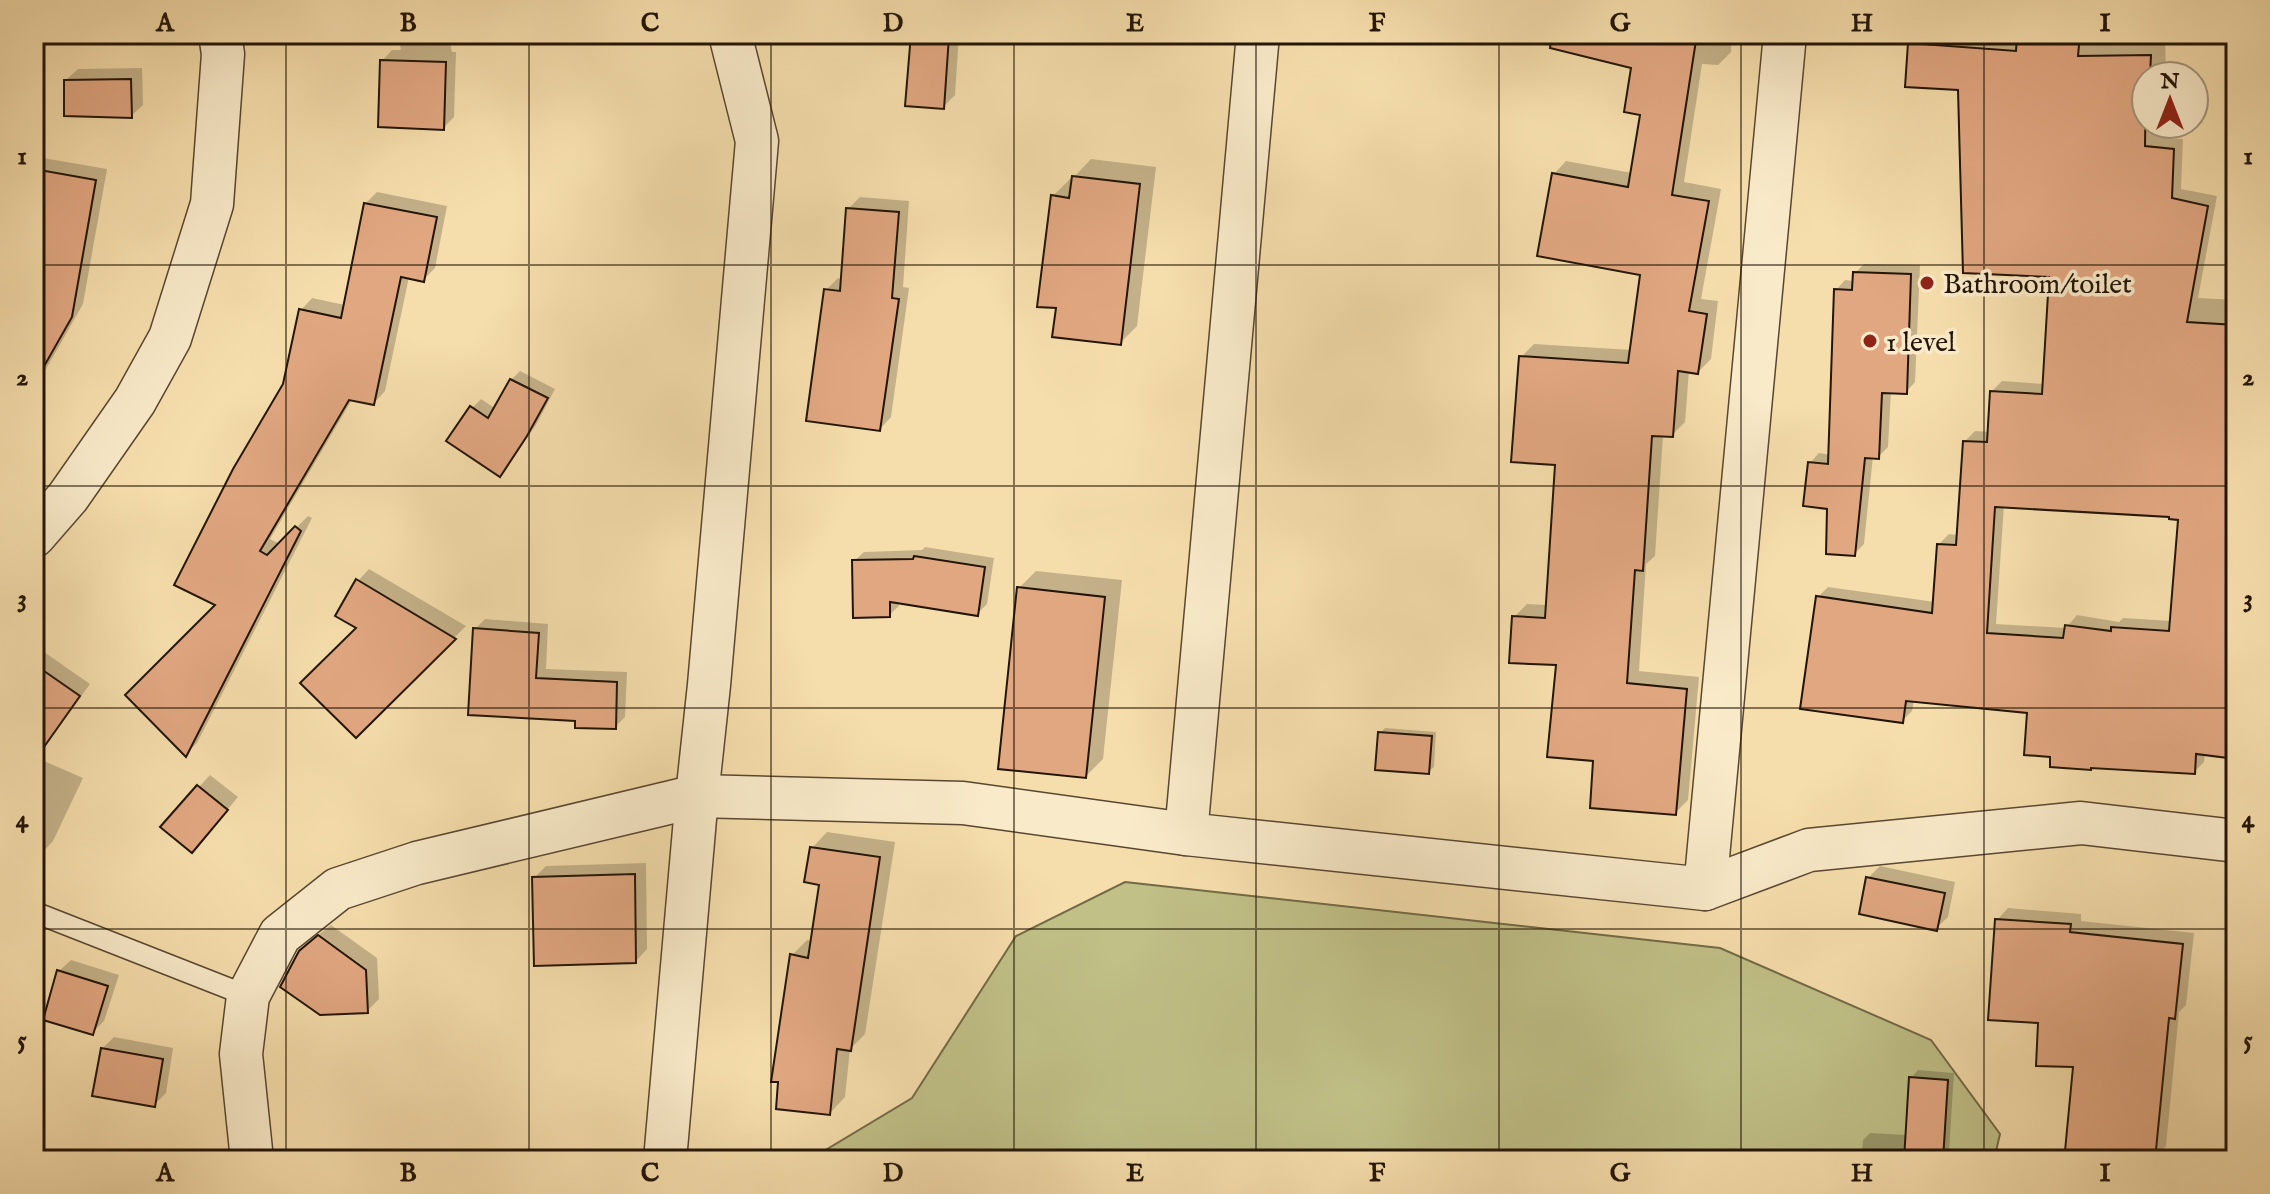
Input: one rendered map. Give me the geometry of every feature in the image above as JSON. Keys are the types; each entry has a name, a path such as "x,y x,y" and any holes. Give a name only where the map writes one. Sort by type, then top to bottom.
{"street":[{"path":"34,536 68,497 135,401 170,338 212,204 223,54 220,34"},
{"path":"665,1160 757,141 730,34"},
{"path":"1186,834 1258,34"},
{"path":"1705,889 1785,34"},
{"path":"252,1160 241,1054 248,996 280,935 338,889 417,863 697,796 963,803 1186,834 1705,889 1809,850 2081,823 2236,841"}],"lane":[{"path":"34,912 248,996"}],"green space":[{"path":"1125,882 1720,948 1931,1040 2000,1134 1994,1160 809,1160 912,1098 1016,936"}],"building":[{"path":"911,34 949,36 944,109 905,106"},
{"path":"1552,34 1697,34 1672,195 1709,201 1689,311 1707,314 1698,374 1678,371 1673,437 1652,436 1643,571 1635,570 1627,683 1687,689 1676,815 1590,808 1593,761 1547,757 1556,665 1509,663 1512,616 1545,618 1555,465 1511,462 1519,356 1628,363 1640,275 1537,256 1552,173 1628,187 1640,115 1624,112 1631,68 1550,48"},
{"path":"2017,34 2080,34 2078,56 2151,55 2151,60 2130,60 2130,140 2145,140 2145,146 2174,149 2172,198 2208,206 2187,322 2236,325 2233,475 2236,476 2236,759 2196,754 2195,774 2050,767 2050,757 2024,755 2027,713 1906,701 1903,723 1800,709 1816,596 1932,613 1937,544 1956,545 1963,441 1987,442 1990,391 2042,394 2049,277 1963,273 1958,90 1905,87 1908,43 2016,51","holes":["1995,507 2178,520 2169,631 2111,627 2111,631 2065,625 2063,638 1987,633"]},
{"path":"380,60 446,62 444,130 378,127"},
{"path":"131,79 132,118 64,116 64,80"},
{"path":"34,169 96,180 72,317 34,384"},
{"path":"1072,176 1140,184 1121,345 1052,337 1056,308 1037,307 1051,195 1069,198"},
{"path":"364,203 437,217 424,282 401,277 374,405 349,400 260,551 267,555 295,526 301,531 186,757 125,695 215,605 174,585 233,469 283,384 299,309 341,318"},
{"path":"846,208 899,212 892,298 899,299 880,431 806,421 824,289 840,291"},
{"path":"1853,272 1911,274 1907,394 1882,393 1879,459 1865,458 1855,556 1826,554 1827,509 1803,506 1808,462 1828,464 1834,289 1852,290"},
{"path":"510,379 548,398 500,477 446,441 470,406 488,418"},
{"path":"914,556 985,567 978,616 890,602 890,617 853,618 852,560 913,559"},
{"path":"356,579 456,639 356,738 300,683 356,628 335,616"},
{"path":"1017,587 1105,597 1086,778 998,769"},
{"path":"473,628 539,633 536,678 617,682 616,729 575,728 575,721 468,715"},
{"path":"34,664 80,696 34,761"},
{"path":"1378,732 1432,736 1429,774 1375,770"},
{"path":"197,785 228,810 192,853 160,827"},
{"path":"810,847 880,857 851,1051 837,1049 830,1115 776,1109 778,1082 771,1082 790,954 808,958 819,885 804,882"},
{"path":"635,874 636,963 534,966 532,877"},
{"path":"1866,877 1945,893 1937,931 1859,914"},
{"path":"1995,919 2071,924 2070,932 2183,944 2175,1019 2169,1018 2155,1160 2065,1151 2073,1067 2036,1066 2038,1023 1988,1020"},
{"path":"318,935 366,970 368,1013 320,1015 280,987 299,951"},
{"path":"57,970 108,986 93,1035 43,1020"},
{"path":"101,1048 163,1059 155,1107 92,1096"},
{"path":"1909,1077 1948,1080 1943,1160 1904,1160"}],"place":[{"name":"Bathroom/toilet","path":"1927,283"},
{"name":"1 level","path":"1870,341"}]}
